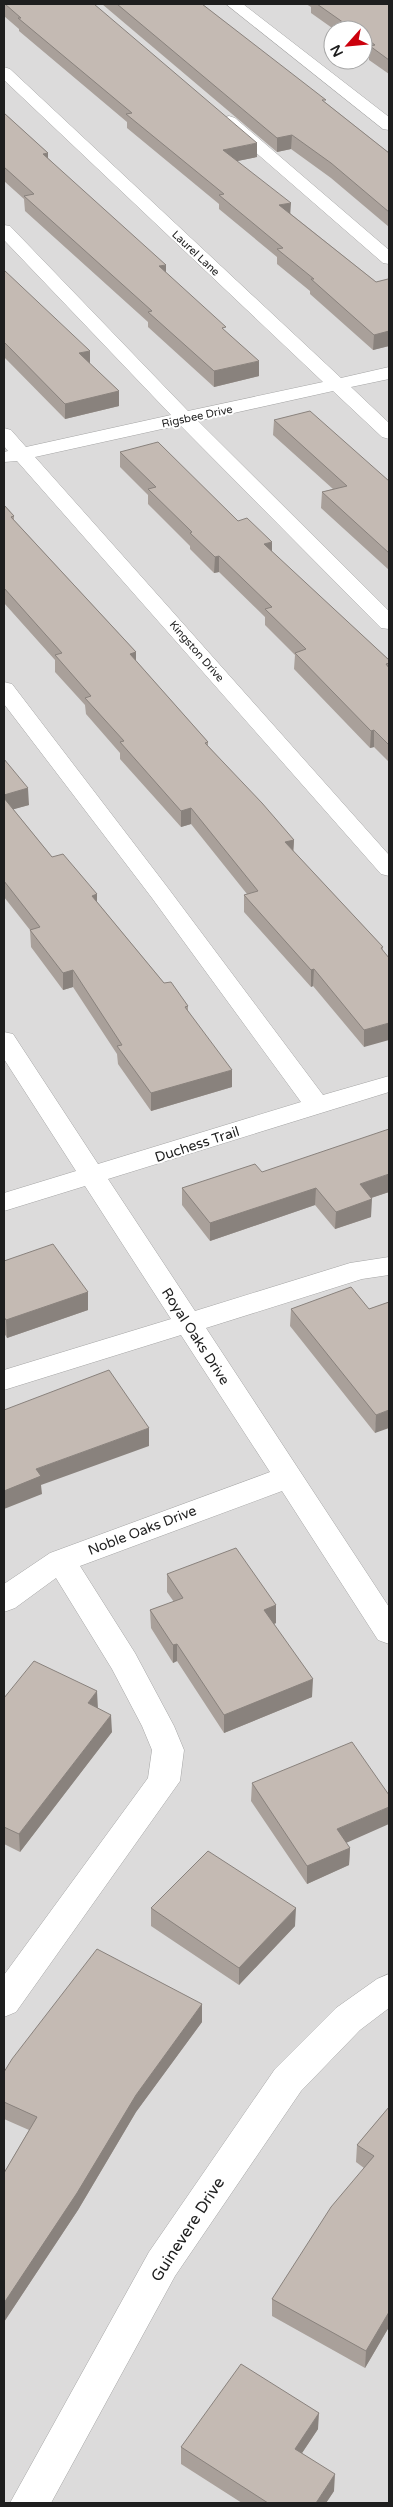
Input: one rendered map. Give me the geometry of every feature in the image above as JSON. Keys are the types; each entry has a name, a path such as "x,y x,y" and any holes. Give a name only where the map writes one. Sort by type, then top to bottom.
{"street":[{"path":"234,4 389,125"},
{"name":"Laurel Lane","path":"4,72 389,433"},
{"path":"213,108 389,259"},
{"path":"4,230 184,418 389,623"},
{"name":"Rigsbee Drive","path":"13,456 389,373"},
{"name":"Kingston Drive","path":"4,434 13,456 389,869"},
{"path":"4,689 148,877 317,1105"},
{"name":"Royal Oaks Drive","path":"4,1040 389,1632"},
{"name":"Duchess Trail","path":"4,1202 389,1084"},
{"path":"4,1380 360,1270 389,1266"},
{"name":"Noble Oaks Drive","path":"4,1600 54,1564 145,1528 288,1477"},
{"path":"4,2002 164,1781 168,1750 158,1726 124,1662 61,1561"},
{"name":"Guinevere Drive","path":"30,2503 162,2264 288,2080 348,2019 389,1989"}],"shaded area":[{"path":"4,4 389,4 389,2503 4,2503"}],"building":[{"path":"5,4 94,4 257,143 223,150 291,203 279,205 376,282 389,280 389,331 374,335 311,279 314,279 277,249 283,248 219,195 224,194 126,114 132,113 18,18 21,18"},
{"path":"117,4 202,4 326,100 322,100 389,153 389,212 331,163 292,135 277,138"},
{"path":"317,4 389,4 389,60 373,48 375,45 373,44 373,20 340,20"},
{"path":"4,113 48,153 43,154 166,265 159,266 226,327 222,328 259,361 214,371 148,312 152,311 24,196 34,194 4,167"},
{"path":"4,270 90,351 79,353 119,391 65,404 4,342"},
{"path":"310,411 389,481 389,553 322,492 347,486 274,420"},
{"path":"158,442 238,521 247,518 272,542 264,544 389,660 389,663 386,664 389,668 389,745 374,730 371,731 295,653 306,649 265,609 272,607 219,556 215,557 190,533 192,532 148,489 156,487 120,452"},
{"path":"4,505 14,516 11,517 136,652 130,654 208,742 205,743 294,840 285,842 383,947 381,948 389,958 389,1023 364,1030 314,969 311,970 244,895 258,891 191,808 181,811 120,742 124,741 85,698 91,696 55,655 62,653 4,588"},
{"path":"4,759 28,788 4,795"},
{"path":"4,798 52,857 63,854 97,894 92,896 164,983 171,982 188,1006 185,1007 232,1070 151,1093 117,1046 122,1045 73,970 63,973 30,930 40,927 4,881"},
{"path":"389,1129 389,1174 360,1184 372,1199 336,1212 316,1188 210,1223 182,1188 255,1164 262,1172"},
{"path":"53,1244 88,1292 6,1320 4,1317 4,1261"},
{"path":"351,1287 369,1309 389,1302 389,1410 376,1415 291,1309"},
{"path":"109,1370 149,1428 36,1469 41,1476 4,1491 4,1410"},
{"path":"236,1548 276,1605 264,1610 313,1679 224,1715 177,1644 173,1645 150,1610 183,1598 167,1574"},
{"path":"34,1661 97,1691 88,1703 111,1715 19,1834 4,1827 4,1698"},
{"path":"352,1742 389,1795 389,1807 337,1829 350,1848 307,1866 252,1783"},
{"path":"208,1851 296,1908 239,1968 151,1908"},
{"path":"97,1949 202,2004 136,2095 77,2193 4,2303 4,2173 37,2117 4,2102 4,2072"},
{"path":"389,2107 389,2312 366,2351 272,2299 331,2207 374,2156 357,2145"},
{"path":"241,2364 319,2413 295,2449 335,2474 316,2503 268,2503 181,2447"}]}
